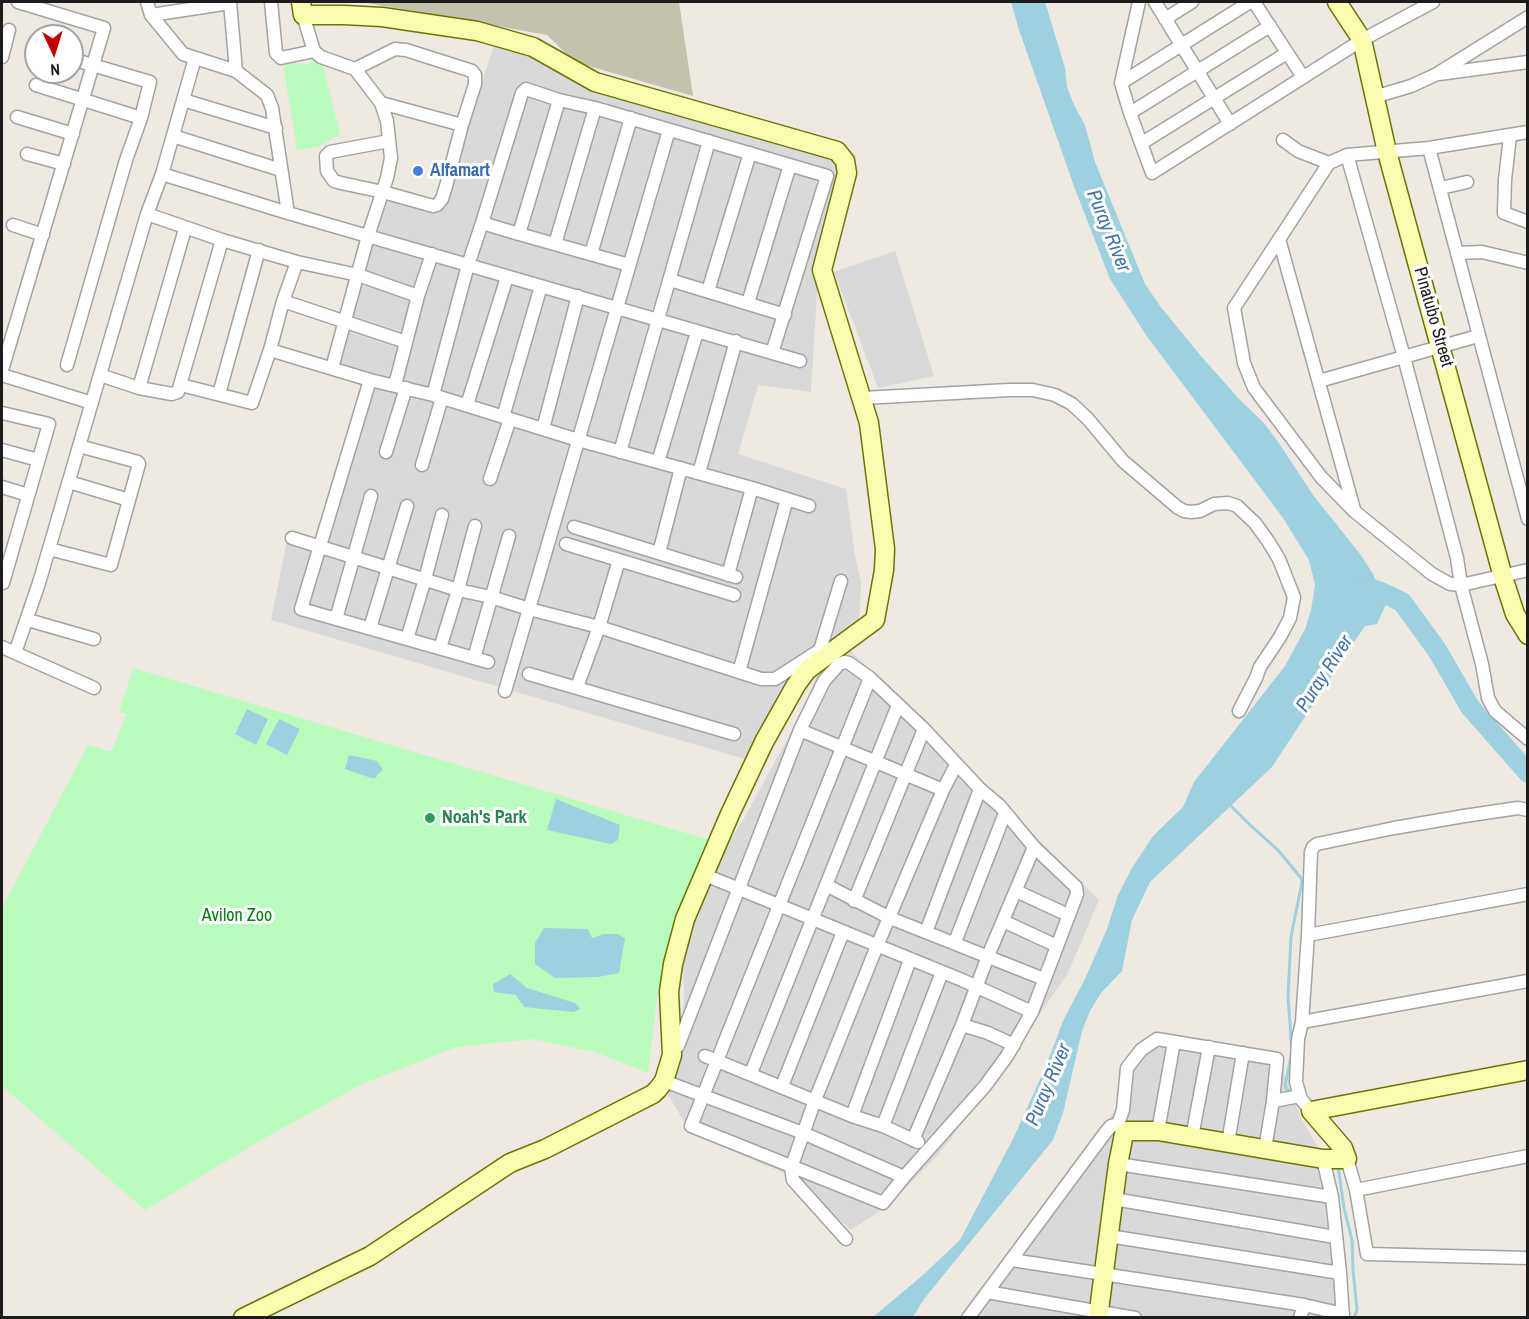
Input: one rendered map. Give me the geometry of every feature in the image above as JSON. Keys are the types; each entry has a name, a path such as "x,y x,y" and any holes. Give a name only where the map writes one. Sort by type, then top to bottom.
{"street":[{"path":"2,370 104,28 18,2"},
{"path":"147,2 151,15 183,54 236,71 267,95 276,128 288,213"},
{"path":"151,15 230,2 236,71"},
{"path":"271,2 276,52 281,58 314,51"},
{"path":"1139,2 1121,83 1152,173 1418,5 1433,2"},
{"path":"1155,2 1230,124"},
{"path":"1165,19 1192,2"},
{"path":"1121,83 1252,2 1303,77"},
{"name":"Pinatubo Street","path":"1336,2 1362,40 1387,152 1503,577 1515,614 1527,635"},
{"path":"243,1317 370,1256 510,1163 545,1149 653,1094 663,1081 672,1055 669,992 685,920 730,814 764,742 807,670 875,620 884,570 885,549 869,423 822,270 847,173 845,161 837,151 595,82 533,47 477,31 302,8 314,51 321,57 355,69 381,103 387,121 391,158 332,368"},
{"path":"1374,97 1411,86 1435,75 1527,17"},
{"path":"1130,113 1270,26"},
{"path":"2,57 9,30"},
{"path":"355,69 395,50 406,50 476,75 446,186 442,199 437,205 424,204 340,183 334,180 327,171 326,156 336,149 389,141"},
{"path":"1142,143 1287,53"},
{"path":"15,653 28,620 195,58"},
{"path":"67,365 150,82 84,62"},
{"path":"1435,75 1527,62"},
{"path":"36,85 141,118"},
{"path":"422,465 468,265 523,90 526,89 827,176 772,353"},
{"path":"183,100 276,128"},
{"path":"519,234 559,100"},
{"path":"381,103 462,125"},
{"path":"555,244 595,108"},
{"path":"16,117 73,134"},
{"path":"591,254 631,118"},
{"path":"505,691 669,130"},
{"path":"1527,132 1429,148 1347,155 1329,163 1234,308 1244,363 1254,388 1321,477 1354,511 1432,574 1450,584 1461,585 1527,570"},
{"path":"173,136 281,170"},
{"path":"1510,136 1504,213 1527,222"},
{"path":"1283,140 1298,151 1329,163"},
{"path":"620,452 709,141"},
{"path":"1429,148 1527,519"},
{"path":"708,291 750,153"},
{"path":"27,154 64,164"},
{"path":"1347,155 1457,558 1461,585 1491,704 1495,711 1527,740"},
{"path":"748,303 790,165"},
{"path":"162,174 288,213 800,361"},
{"path":"1440,188 1467,182"},
{"path":"147,214 185,229 297,262 358,275 418,296"},
{"path":"483,223 629,265"},
{"path":"13,225 43,235"},
{"path":"139,388 185,229"},
{"path":"1279,239 1354,511"},
{"path":"100,375 139,388 172,394 178,392 222,240"},
{"path":"219,394 258,250"},
{"path":"1457,253 1482,252 1527,263"},
{"path":"386,452 400,386 406,342 432,254"},
{"path":"181,385 249,403 254,402 283,301 297,262"},
{"path":"467,405 507,277"},
{"path":"670,280 785,315"},
{"path":"490,479 542,286"},
{"path":"543,429 578,296"},
{"path":"283,301 406,342"},
{"path":"658,462 697,332"},
{"path":"1319,381 1478,336"},
{"path":"699,473 736,341"},
{"path":"270,350 370,380 438,396 578,440 809,506"},
{"path":"2,375 92,403"},
{"path":"370,380 301,609 488,662"},
{"path":"863,398 1009,390 1033,390 1055,395 1072,404 1088,419 1123,461 1184,512 1200,510 1214,504 1227,503 1237,506 1256,523 1268,541 1279,559 1294,597 1290,618 1260,667 1239,711"},
{"path":"2,413 49,424 3,583"},
{"path":"49,549 110,566 139,463 79,446"},
{"path":"2,450 39,460"},
{"path":"659,553 681,468"},
{"path":"69,482 129,500"},
{"path":"2,487 28,495"},
{"path":"574,527 732,576 752,488"},
{"path":"336,619 371,495"},
{"path":"738,672 787,499"},
{"path":"370,628 407,506"},
{"path":"407,639 442,515"},
{"path":"440,648 475,526"},
{"path":"474,658 509,536"},
{"path":"292,538 458,590 599,627 761,679 775,679 820,650 841,581"},
{"path":"566,544 734,595"},
{"path":"577,687 599,627 619,560"},
{"path":"28,620 94,639"},
{"path":"2,647 94,688"},
{"path":"678,1046 800,730 824,681 839,664 844,662 870,678 924,729 956,765 1076,887 1077,894 1032,1012 1014,1045 985,1086 883,1203 690,1126 703,1095 710,1058 779,905 870,678"},
{"path":"529,674 734,734"},
{"path":"751,1074 898,705"},
{"path":"854,901 924,729"},
{"path":"800,730 943,790"},
{"path":"846,1239 793,1180 791,1168 815,1100 877,946 891,918 943,790 956,765"},
{"path":"926,932 980,789"},
{"path":"1265,1149 1296,1082 1313,847 1317,844 1464,816 1518,808 1527,810"},
{"path":"955,942 1005,813"},
{"path":"913,1140 1035,847"},
{"path":"705,875 942,972 1032,1012"},
{"path":"826,885 891,918 1044,979"},
{"path":"1016,891 1068,915"},
{"path":"1308,934 1527,894"},
{"path":"1003,921 1057,946"},
{"path":"782,1086 843,932"},
{"path":"852,1116 910,960"},
{"path":"883,1126 942,972"},
{"path":"1302,1022 1527,981"},
{"path":"962,1025 1014,1045"},
{"path":"1012,1260 1104,1274 1304,1305 1343,1316 1332,1197 1335,1159 1343,1148 1311,1111 1288,1099 1277,1059 1157,1039 1141,1050 1128,1066 1114,1199 1104,1274 1098,1314"},
{"path":"1158,1131 1174,1042"},
{"path":"1192,1137 1209,1047"},
{"path":"1228,1143 1243,1053"},
{"path":"710,1058 852,1116 883,1126 929,1149"},
{"path":"1311,1111 1527,1070"},
{"path":"663,1081 803,1133 904,1177"},
{"path":"968,1317 1111,1126 1130,1130 1158,1131 1335,1159 1356,1190 1366,1254 1527,1258"},
{"path":"1356,1190 1527,1156"},
{"path":"1118,1164 1332,1197"},
{"path":"1114,1199 1335,1237"},
{"path":"1109,1236 1340,1273"},
{"path":"987,1292 1098,1314 1135,1317"},
{"path":"1300,1317 1304,1305"}],"shaded area":[{"path":"362,2 679,2 693,96 575,62 547,35"},
{"path":"496,39 568,72 794,140 856,155 818,276 811,392 758,385 738,454 846,489 861,582 859,622 788,676 787,689 748,760 271,620 289,531 317,539 364,386 324,371 385,194 441,210"},
{"path":"895,251 934,376 878,388 834,272"},
{"path":"846,646 1099,900 1067,975 975,1106 938,1155 890,1204 851,1230 791,1176 691,1133 664,1088 683,1031 682,939 711,869 745,817 810,697 817,670"},
{"path":"1155,1042 1279,1061 1301,1118 1323,1156 1339,1317 966,1318 1056,1203 1110,1117 1124,1101 1126,1071"}],"green space":[{"path":"315,58 321,58 340,134 318,147 297,150 284,70 286,63 309,64"},
{"name":"Avilon Zoo","path":"133,668 716,842 683,916 658,991 648,1073 595,1052 532,1039 456,1047 362,1084 261,1140 145,1210 2,1086 2,908 88,745 111,752 127,714 119,712"}],"water":[{"name":"Puray River","path":"1011,2 1045,2 1065,68 1067,87 1085,125 1095,162 1145,284 1200,355 1263,422 1279,443 1313,495 1360,554 1373,574 1386,604 1377,624 1365,626 1272,767 1150,882 1132,920 1122,971 1101,993 1082,1031 1063,1113 1053,1140 924,1299 913,1317 873,1317 960,1240 1013,1139 1046,1066 1063,1021 1107,929 1118,895 1132,868 1153,836 1183,807 1194,782 1285,666 1305,629 1315,585 1309,560 1283,518 1146,335 1110,279 1075,189"},
{"path":"247,709 268,719 256,745 235,734"},
{"path":"279,719 300,729 287,755 266,744"},
{"path":"349,755 377,761 383,770 376,776 377,778 371,778 345,769"},
{"path":"556,799 620,825 618,840 611,844 547,830"},
{"path":"544,928 588,929 592,938 604,934 617,934 625,938 619,973 598,977 555,978 535,964 535,943"},
{"path":"510,974 527,988 575,1003 580,1009 574,1012 524,1007 516,995 494,992 493,984"}],"waterway":[{"path":"1362,586 1402,602 1437,650 1470,707 1528,773"},
{"path":"1229,804 1278,850 1302,882 1291,937 1288,996 1292,1052 1285,1086 1291,1094"},
{"path":"1338,1166 1344,1208 1352,1240 1357,1310 1354,1318"}],"place":[{"name":"Alfamart","path":"418,171"},
{"name":"Noah's Park","path":"430,818"}]}
